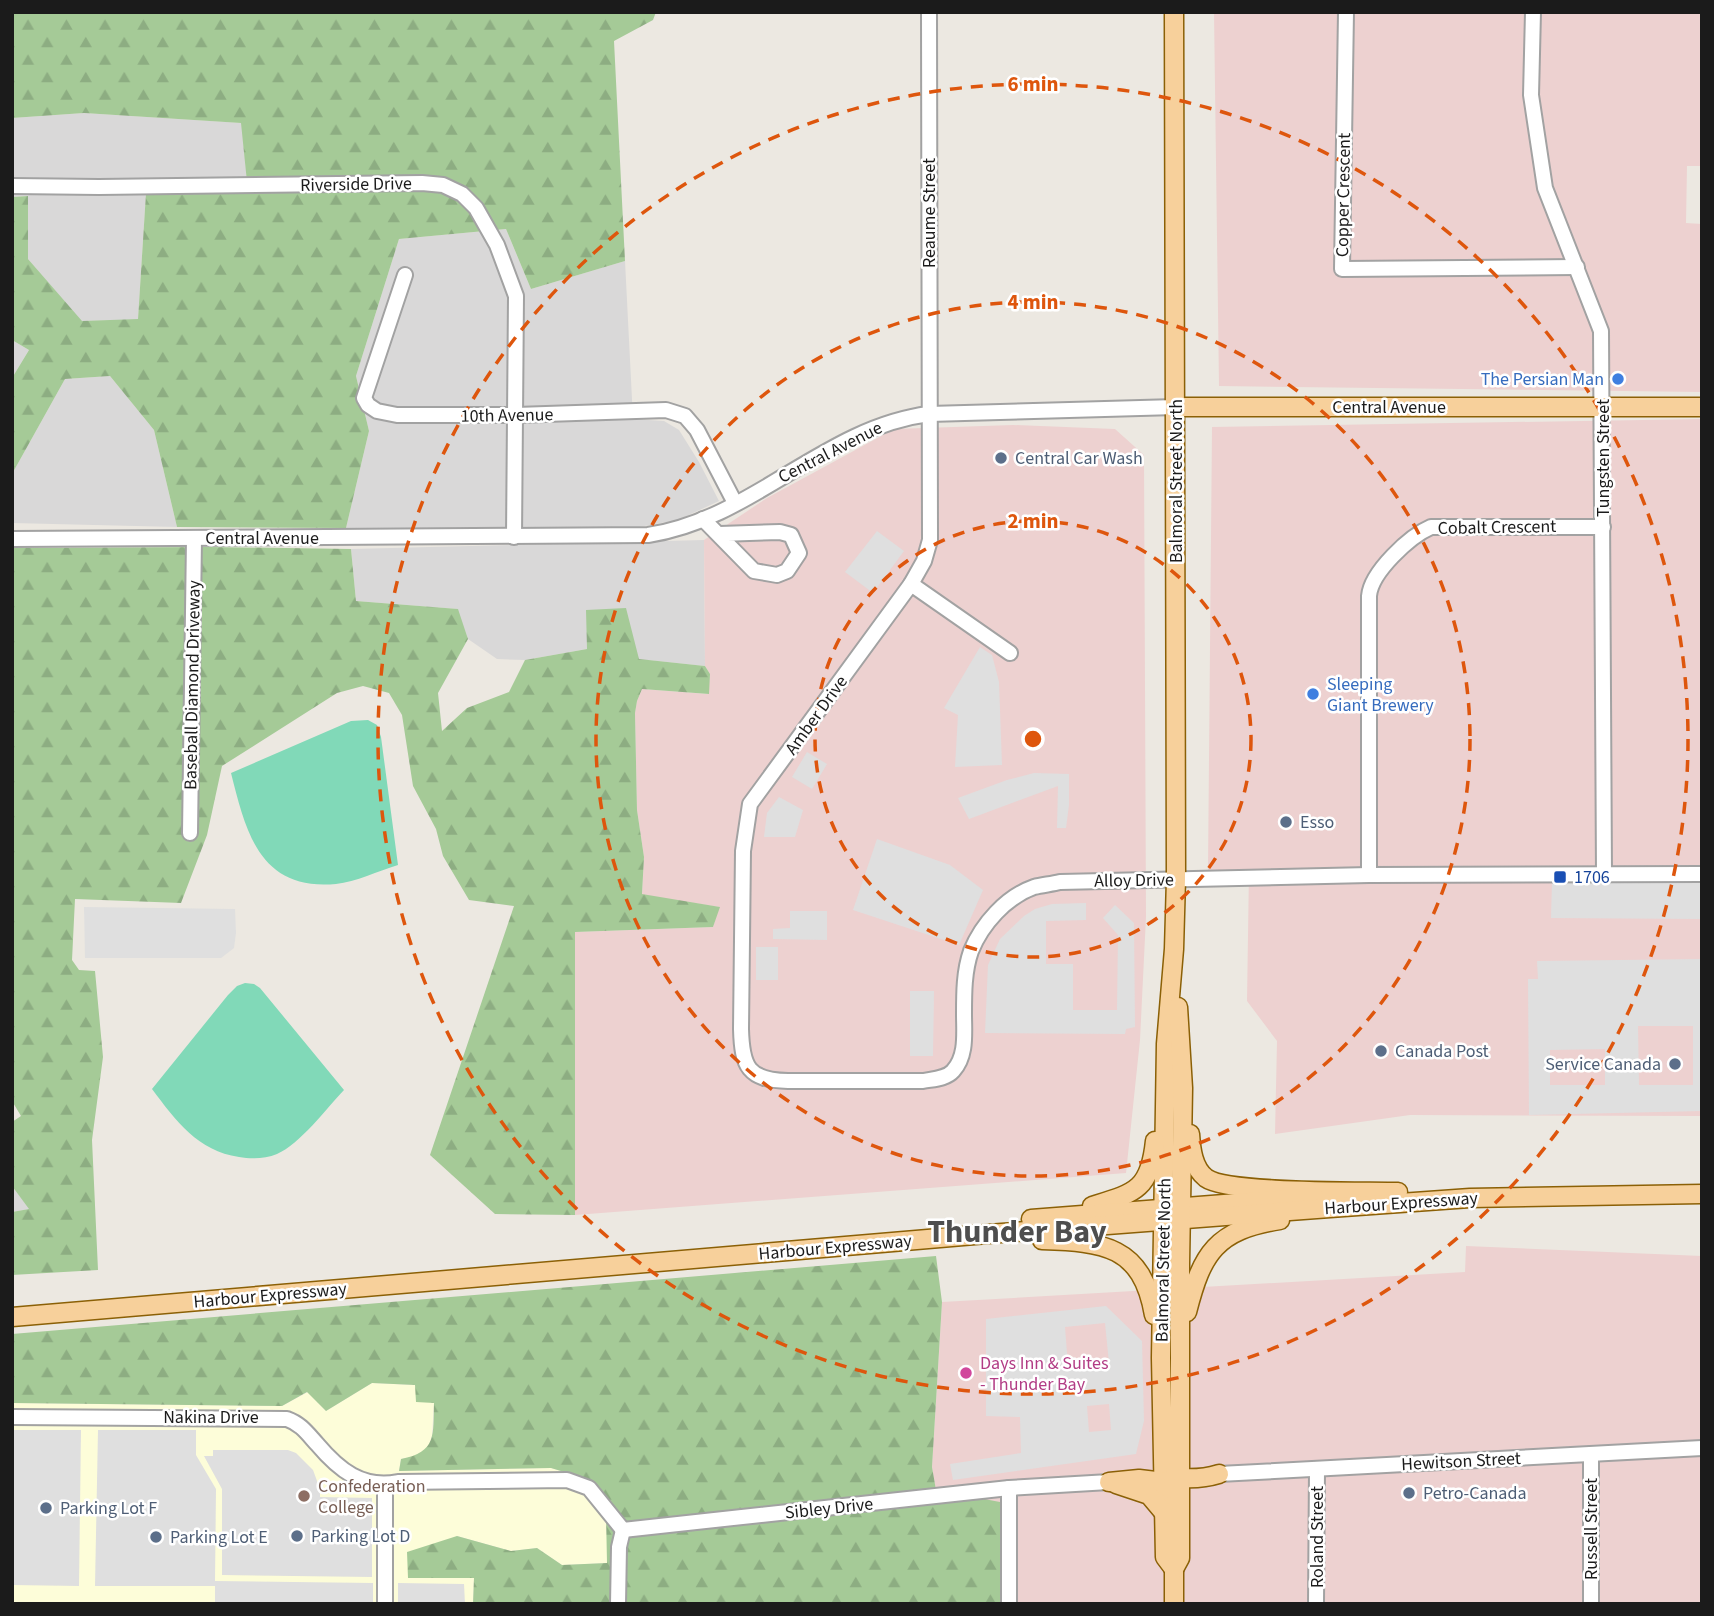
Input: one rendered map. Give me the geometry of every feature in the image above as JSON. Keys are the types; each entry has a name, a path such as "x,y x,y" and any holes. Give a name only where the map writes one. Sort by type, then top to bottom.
{"main road":[{"name":"Balmoral Street North","path":"1174,12 1176,879 1174,949 1166,1044 1172,1213 1181,1336 1181,1450 1165,1514 1165,1557 1174,1569"},
{"name":"Central Avenue","path":"1176,407 1702,407"},
{"name":"Balmoral Street North","path":"1174,949 1182,1070 1161,1358 1168,1457 1173,1480 1180,1558 1174,1569 1174,1604"},
{"path":"1058,1216 1128,1195 1149,1175 1153,1163 1166,1044"},
{"path":"1182,1070 1191,1150 1202,1174 1210,1181 1232,1187 1398,1192"},
{"name":"Harbour Expressway","path":"12,1317 958,1236 1398,1192 1494,1187 1702,1185"},
{"name":"Harbour Expressway","path":"12,1305 1058,1216 1372,1205 1470,1198 1702,1194"},
{"path":"1181,1336 1196,1276 1207,1255 1217,1245 1248,1228 1272,1221 1372,1205"},
{"path":"958,1236 1088,1242 1120,1252 1129,1259 1146,1282 1153,1306 1161,1358"},
{"path":"1181,1450 1193,1466 1205,1472 1219,1474"},
{"path":"1109,1482 1205,1478 1219,1474"},
{"path":"1109,1482 1149,1495 1165,1514"}],"street":[{"name":"Reaume Street","path":"929,12 929,414"},
{"name":"Copper Crescent","path":"1346,12 1342,269 1577,267"},
{"name":"Tungsten Street","path":"1534,12 1531,95 1545,188 1601,331 1604,874"},
{"name":"Riverside Drive","path":"12,186 422,183 443,185 462,194 476,208 497,245 516,296 514,537"},
{"name":"10th Avenue","path":"405,275 364,398 368,405 377,411 397,415 516,415 666,410 685,416 702,439 736,503"},
{"name":"Central Avenue","path":"12,539 638,536 667,532 703,519 860,433 906,417 929,414 1176,407"},
{"name":"Amber Drive","path":"741,1029 743,851 750,804 911,584 924,561 930,540 929,414"},
{"path":"703,519 754,571 777,575 787,571 799,553 791,535 780,532 720,534"},
{"name":"Cobalt Crescent","path":"1369,875 1369,596 1372,580 1413,538 1431,527 1603,527"},
{"name":"Baseball Diamond Driveway","path":"190,833 194,538"},
{"path":"911,584 1010,653"},
{"name":"Alloy Drive","path":"741,1029 742,1054 747,1066 756,1076 771,1081 939,1079 952,1073 960,1060 964,1046 964,987 972,950 989,922 1006,903 1034,887 1063,881 1369,875 1702,874"},
{"name":"Nakina Drive","path":"12,1417 287,1419 298,1423 343,1471 385,1485"},
{"name":"Hewitson Street","path":"1219,1474 1702,1448"},
{"name":"Russell Street","path":"1591,1454 1591,1604"},
{"name":"Roland Street","path":"1316,1604 1317,1469"},
{"path":"384,1604 385,1485 398,1482 567,1480 581,1483 589,1489 623,1530 619,1547 618,1604"},
{"name":"Sibley Drive","path":"623,1530 1009,1489 1109,1482"},
{"path":"1009,1489 1009,1604"}],"shaded area":[{"path":"1214,12 1702,12 1702,166 1687,166 1686,223 1702,224 1702,392 1219,386"},
{"path":"84,113 242,123 248,192 146,193 138,320 81,321 28,259 28,196 12,197 12,118"},
{"path":"506,229 531,289 625,261 633,419 664,421 679,430 719,501 678,520 633,528 346,528 369,431 356,376 399,239"},
{"path":"12,340 29,350 12,378"},
{"path":"110,376 154,430 177,527 12,523 12,474 65,379"},
{"path":"1702,419 1702,1116 1410,1115 1275,1134 1277,1041 1247,1001 1249,870 1208,870 1212,427"},
{"path":"1013,425 1115,429 1144,455 1146,917 1140,1040 1126,1173 575,1215 575,932 713,927 719,907 642,895 644,857 637,810 635,713 642,689 708,694 710,674 705,666 704,540 767,498 894,429"},
{"path":"877,531 904,551 873,593 845,572"},
{"path":"704,540 705,666 638,659 587,649 525,660 497,659 468,639 457,609 356,601 351,549"},
{"path":"980,647 992,655 999,682 1002,765 955,767 958,715 944,708"},
{"path":"807,752 827,764 812,789 792,777"},
{"path":"1034,773 1069,774 1066,828 1057,828 1058,786 969,819 958,798 1007,780"},
{"path":"779,797 803,810 795,837 764,837 767,813"},
{"path":"877,839 950,865 983,890 959,945 853,910"},
{"path":"1552,882 1702,883 1702,919 1551,918"},
{"path":"1086,903 1086,920 1046,921 1046,964 1073,964 1073,1010 1117,1010 1118,935 1103,918 1115,905 1134,923 1135,1027 1126,1029 1125,1034 985,1033 988,965 1000,939 1035,909 1052,904"},
{"path":"84,907 235,909 234,948 221,958 85,958"},
{"path":"790,911 827,911 827,940 773,939 773,929 790,928"},
{"path":"756,947 778,947 778,980 756,980"},
{"path":"1702,959 1702,1111 1529,1115 1528,979 1538,979 1537,961","holes":["1638,1026 1693,1026 1693,1085 1639,1085","1605,1049 1605,1085 1550,1085 1550,1050"]},
{"path":"910,991 934,991 933,1056 910,1056"},
{"path":"12,1186 30,1209 12,1212"},
{"path":"1466,1246 1702,1256 1702,1604 1003,1604 936,1490 932,1467 942,1302 1465,1272"},
{"path":"1106,1306 1142,1341 1144,1421 1136,1454 953,1480 950,1464 1021,1453 1020,1417 986,1416 986,1319","holes":["1105,1323 1109,1363 1068,1366 1065,1327","1109,1404 1111,1430 1089,1432 1087,1406"]},
{"name":"Confederation College","path":"372,1383 415,1385 434,1403 432,1436 428,1448 417,1456 401,1459 399,1471 551,1468 584,1478 606,1514 608,1563 562,1565 537,1548 511,1551 457,1536 408,1578 474,1578 473,1604 12,1604 12,1403 282,1406 308,1392 326,1411"},
{"name":"Parking Lot F","path":"12,1430 81,1430 79,1586 12,1585"},
{"name":"Parking Lot E","path":"98,1430 196,1430 196,1455 216,1489 215,1581 373,1583 373,1604 215,1604 215,1586 95,1586"},
{"name":"Parking Lot D","path":"213,1450 288,1450 296,1453 313,1470 320,1497 372,1498 372,1577 222,1575 222,1489 204,1456 213,1456"},
{"path":"398,1583 464,1584 465,1604 398,1604"}],"green space":[{"path":"12,12 656,12 653,20 614,41 625,261 531,289 506,229 399,239 356,376 369,431 346,528 177,527 154,430 110,376 65,379 12,474 12,378 29,350 12,340 12,197 28,196 28,259 82,321 138,319 146,193 248,192 241,123 84,113 12,118"},
{"path":"12,548 351,549 356,601 458,609 468,639 438,693 442,731 467,708 509,692 525,660 587,649 586,610 626,608 639,659 705,666 710,674 709,694 642,689 635,713 637,810 644,857 642,894 720,907 713,927 575,932 575,1215 495,1214 430,1155 514,906 469,900 443,856 436,829 413,786 402,715 389,693 363,686 337,693 222,766 207,835 181,903 75,899 72,960 79,970 95,971 103,1057 92,1140 98,1270 12,1275 12,1212 29,1209 12,1186 12,1122 21,1116 12,1101"},
{"path":"368,720 377,725 381,737 398,865 336,884 310,884 290,878 273,868 261,854 243,817 231,773 351,721"},
{"path":"245,983 260,988 344,1090 295,1142 268,1157 244,1158 211,1148 179,1123 152,1089 228,995 237,986"},
{"path":"936,1256 942,1302 932,1467 936,1490 1000,1502 1004,1535 1003,1604 473,1604 474,1578 408,1578 407,1552 457,1536 511,1551 537,1548 562,1565 607,1563 606,1514 584,1478 551,1468 399,1471 401,1459 421,1452 427,1447 433,1433 434,1403 416,1402 415,1385 372,1383 326,1411 307,1392 282,1406 12,1403 12,1334"}],"place":[{"name":"The Persian Man","path":"1618,379"},
{"name":"Central Car Wash","path":"1001,458"},
{"name":"Sleeping Giant Brewery","path":"1313,694"},
{"name":"Esso","path":"1286,822"},
{"name":"1706","path":"1560,877"},
{"name":"Canada Post","path":"1381,1051"},
{"name":"Service Canada","path":"1675,1064"},
{"name":"Days Inn & Suites - Thunder Bay","path":"966,1373"},
{"name":"Petro-Canada","path":"1409,1493"},
{"name":"Confederation College","path":"304,1496"},
{"name":"Parking Lot F","path":"46,1508"},
{"name":"Parking Lot D","path":"297,1536"},
{"name":"Parking Lot E","path":"156,1537"}],"district":[{"name":"Thunder Bay","path":"1017,1231"}]}
